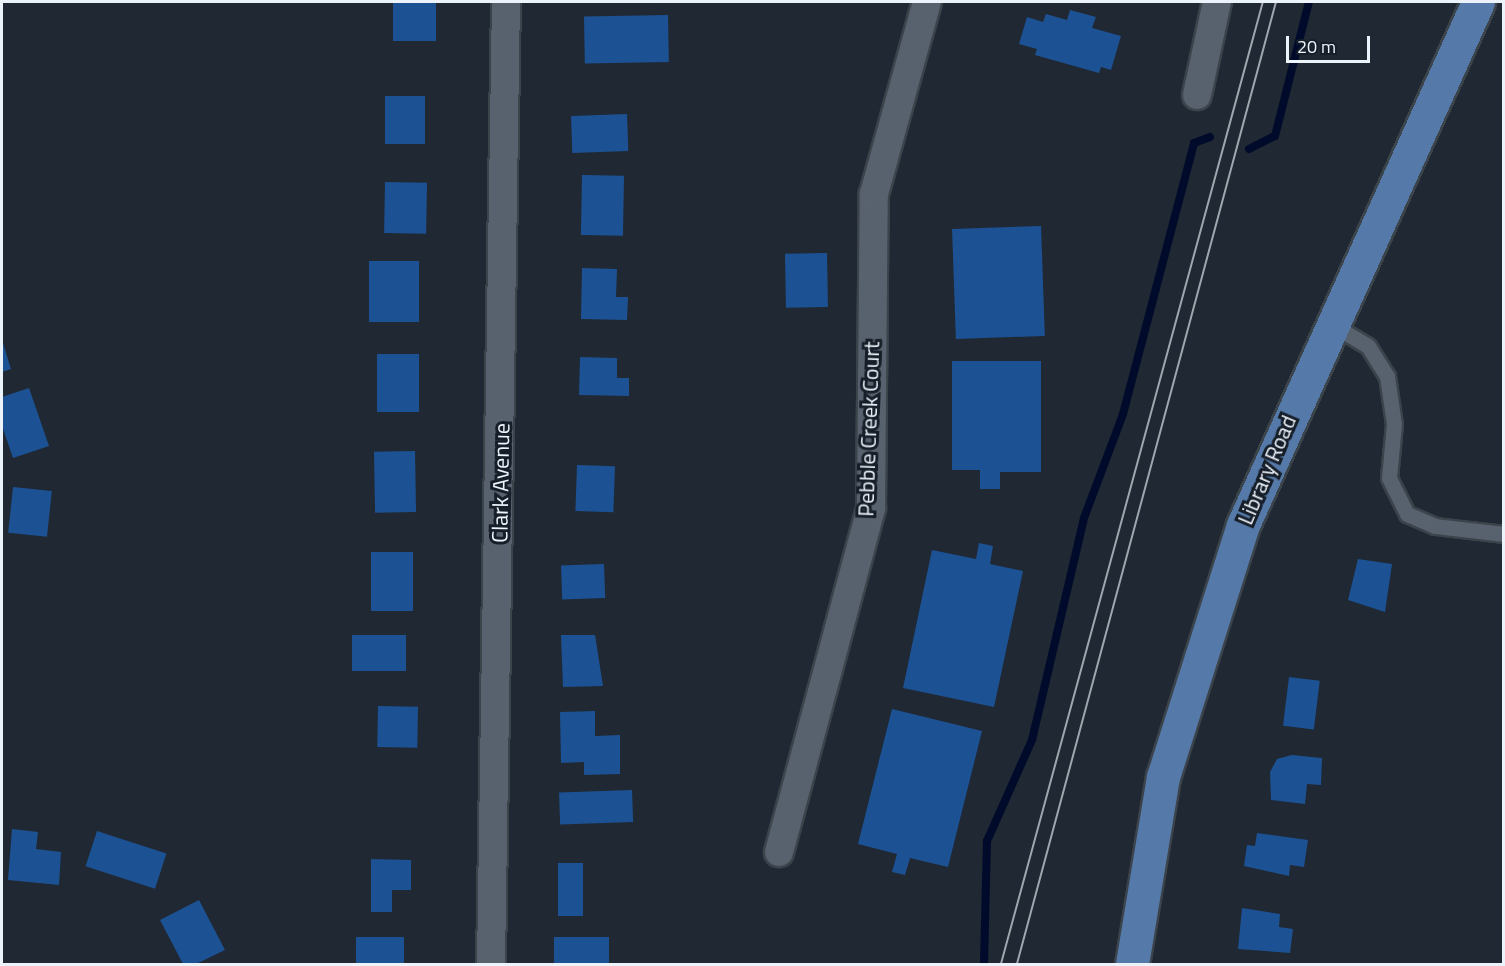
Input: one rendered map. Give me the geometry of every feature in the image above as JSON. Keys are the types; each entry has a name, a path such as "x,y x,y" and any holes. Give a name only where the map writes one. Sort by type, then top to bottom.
{"main road":[{"name":"Library Road","path":"1132,964 1163,777 1188,690 1243,525 1331,324 1478,2"}],"street":[{"name":"Clark Avenue","path":"491,964 506,2"},
{"name":"Pebble Creek Court","path":"778,852 871,508 874,194 927,2"},
{"path":"1197,95 1217,2"}],"lane":[{"path":"1331,324 1368,346 1387,376 1394,424 1389,478 1407,514 1435,526 1503,534"}],"building":[{"path":"393,2 436,2 436,41 393,41"},
{"path":"1070,10 1096,17 1092,28 1121,36 1111,70 1101,67 1099,73 1035,55 1037,49 1019,44 1027,17 1043,22 1046,14 1067,20"},
{"path":"668,15 669,62 585,63 584,16"},
{"path":"385,96 425,96 425,144 385,144"},
{"path":"627,114 628,151 572,153 571,116"},
{"path":"582,175 624,176 623,236 581,235"},
{"path":"385,182 427,183 426,234 384,233"},
{"path":"1041,226 1045,336 956,339 952,229"},
{"path":"827,253 828,307 786,308 785,254"},
{"path":"369,261 419,261 419,322 369,322"},
{"path":"582,268 617,269 616,297 628,297 627,320 581,319"},
{"path":"2,340 11,369 2,372"},
{"path":"377,354 419,354 419,412 377,412"},
{"path":"580,357 617,358 617,378 629,378 629,396 579,395"},
{"path":"952,361 1041,361 1041,472 1000,472 1000,489 980,489 980,470 952,470"},
{"path":"29,388 49,446 13,458 2,426 2,397"},
{"path":"415,451 416,512 375,513 374,452"},
{"path":"577,465 615,466 613,512 575,511"},
{"path":"13,487 52,491 47,537 8,533"},
{"path":"979,543 993,546 990,564 1023,571 994,707 903,688 932,550 976,559"},
{"path":"371,552 413,552 413,611 371,611"},
{"path":"1358,559 1392,564 1385,612 1348,600"},
{"path":"604,564 605,598 562,599 561,566"},
{"path":"352,635 406,635 406,671 352,671"},
{"path":"561,635 595,635 603,686 563,687"},
{"path":"1289,677 1320,681 1314,729 1283,726"},
{"path":"378,706 418,707 417,748 377,747"},
{"path":"892,709 982,731 948,867 910,858 905,875 892,872 897,854 858,844"},
{"path":"595,711 595,736 620,735 620,774 584,775 584,762 561,763 560,712"},
{"path":"1292,755 1322,758 1321,785 1307,784 1305,804 1271,800 1270,772 1277,759"},
{"path":"632,790 633,822 560,825 559,793"},
{"path":"12,829 38,832 36,849 61,852 59,885 8,880"},
{"path":"97,831 166,854 155,889 86,866"},
{"path":"1257,833 1308,840 1304,867 1290,865 1289,876 1244,866 1247,845 1255,846"},
{"path":"371,859 411,860 411,890 392,890 392,912 371,912"},
{"path":"558,863 583,863 583,916 558,916"},
{"path":"199,900 225,950 196,964 183,964 160,920"},
{"path":"1242,908 1280,914 1279,927 1293,929 1290,953 1238,949"},
{"path":"356,937 404,937 404,964 356,964"},
{"path":"554,937 609,937 609,964 554,964"}],"waterway":[{"path":"1249,149 1275,136 1309,2"},
{"path":"984,964 987,841 1032,740 1084,518 1123,414 1194,143 1210,137"}],"tram line":[{"path":"1001,964 1263,2"},
{"path":"1017,964 1276,2"}]}
